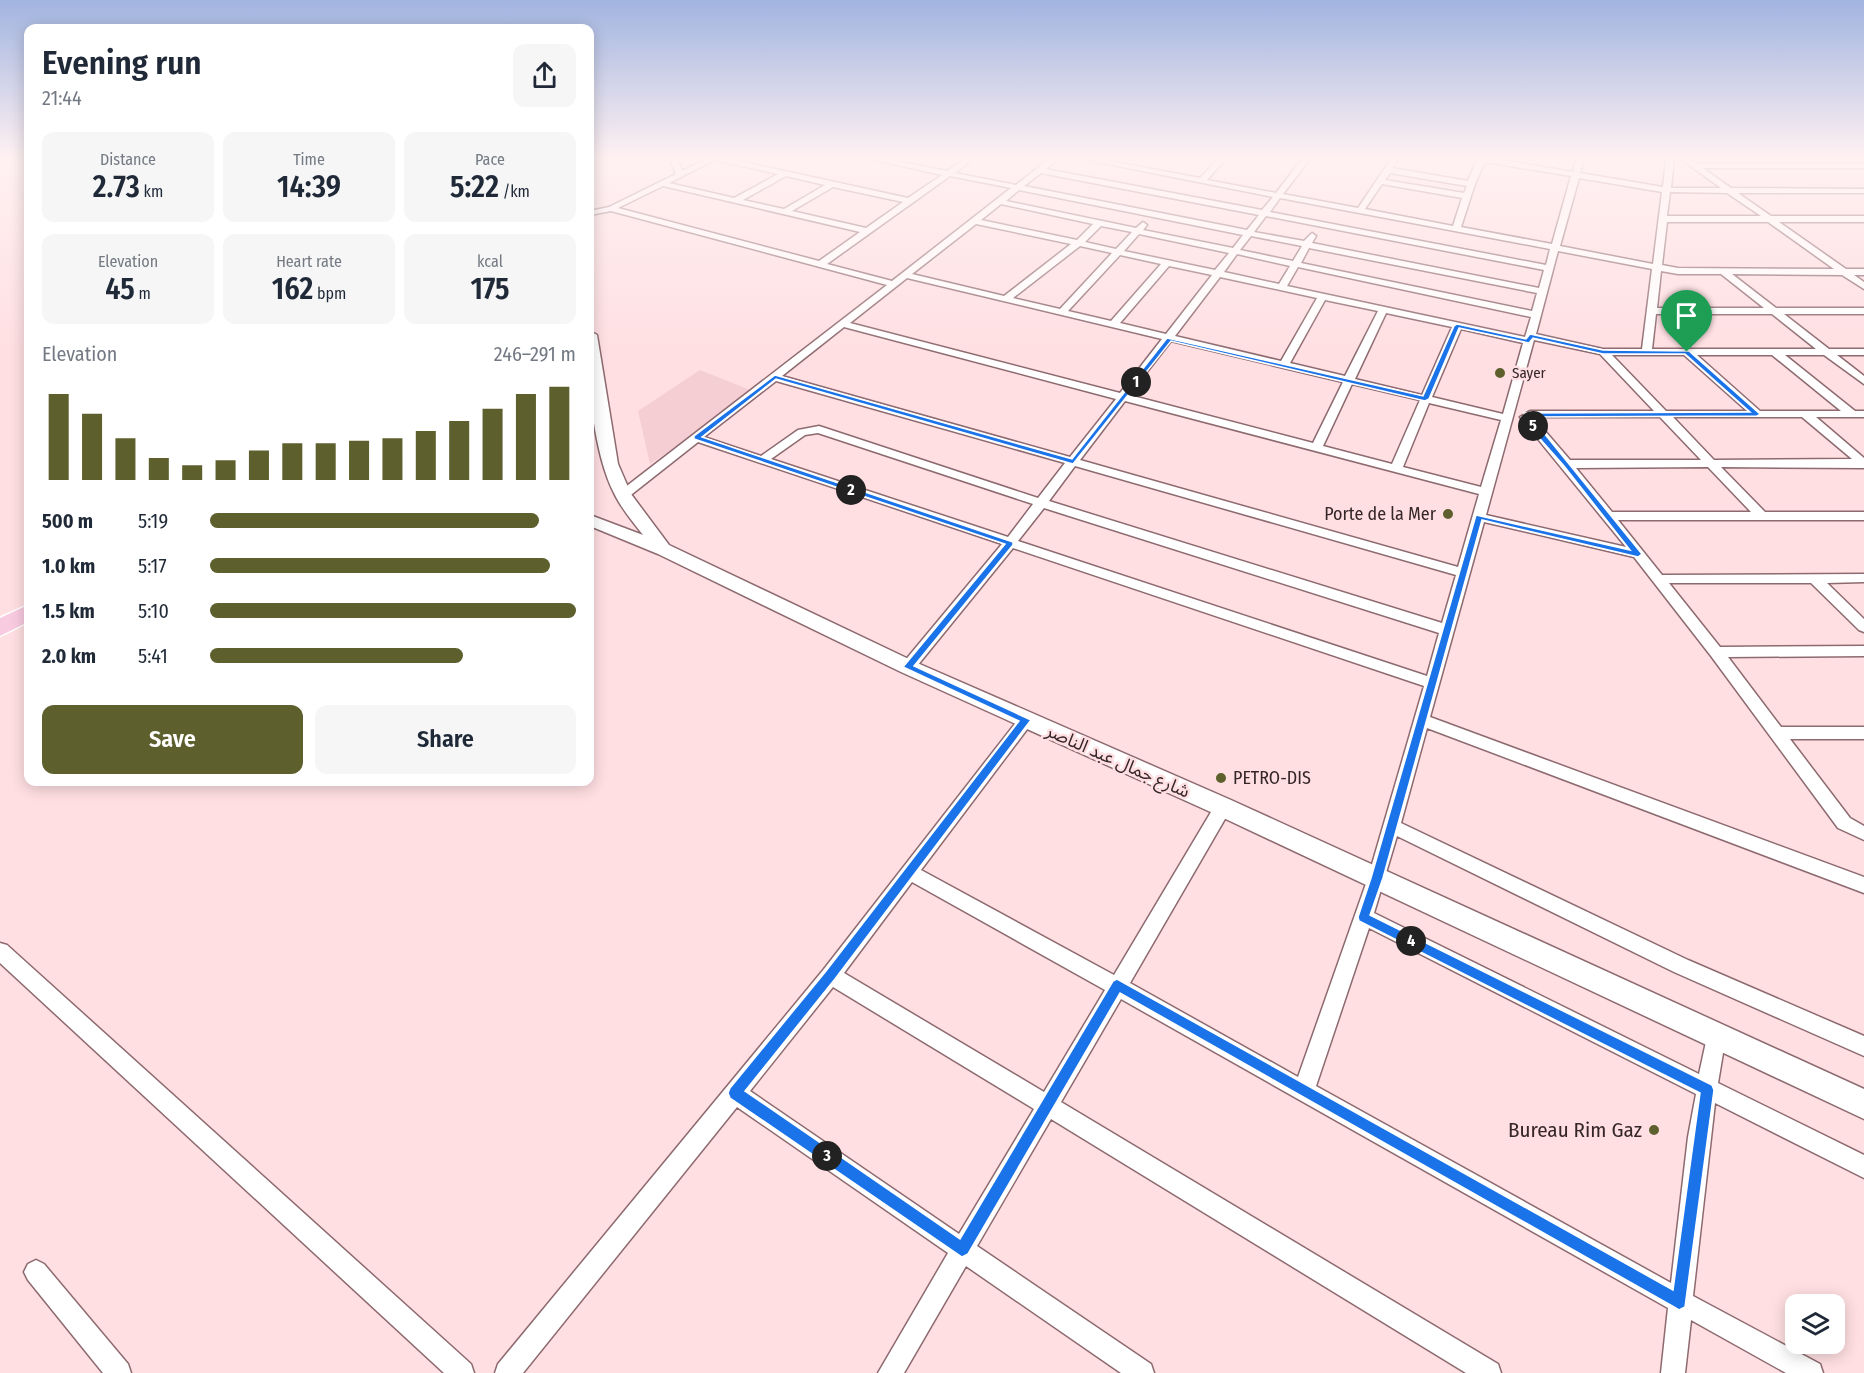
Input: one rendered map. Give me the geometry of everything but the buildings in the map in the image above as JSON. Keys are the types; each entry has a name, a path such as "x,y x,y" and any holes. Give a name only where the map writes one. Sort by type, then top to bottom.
{"main road":[{"name":"شارع جمال عبد الناصر","path":"594,361 610,464 623,495 663,550"},
{"name":"شارع جمال عبد الناصر","path":"594,522 663,550 908,667 1223,807 1864,1104"},
{"path":"0,628 24,614"}],"street":[{"path":"665,223 894,284"},
{"path":"833,223 867,231"},
{"path":"821,264 878,223"},
{"path":"623,495 972,223"},
{"path":"985,223 1457,326 1603,352 1864,352"},
{"path":"1099,223 1536,315"},
{"path":"1005,299 1079,243 1099,223"},
{"path":"1061,313 1144,223"},
{"path":"1199,223 1542,291"},
{"path":"908,667 1042,503 1258,223"},
{"path":"1308,223 1549,268"},
{"path":"1424,223 1678,271 1864,272"},
{"path":"1456,229 1458,223"},
{"path":"1304,1090 1377,878 1561,223"},
{"path":"1647,352 1662,223"},
{"path":"1774,223 1864,286"},
{"path":"1281,288 1319,225"},
{"path":"1113,325 1167,263"},
{"path":"1724,272 1864,381"},
{"path":"905,275 1507,418"},
{"path":"1283,366 1322,297"},
{"path":"1316,448 1383,310"},
{"path":"1652,311 1864,311"},
{"path":"843,324 1486,492"},
{"path":"1396,468 1457,326"},
{"path":"1603,352 1762,516"},
{"path":"1687,352 1757,414"},
{"path":"1775,352 1852,414"},
{"path":"775,377 1463,573"},
{"path":"1805,414 1864,463"},
{"path":"1864,414 1527,415 1528,420 1567,464 1716,652 1844,823 1864,833"},
{"path":"762,460 802,432 819,429 1042,503 1447,630"},
{"path":"696,438 1432,683"},
{"path":"1567,464 1864,463"},
{"path":"1608,516 1864,516"},
{"path":"1479,517 1638,554"},
{"path":"1814,578 1864,627"},
{"path":"1658,579 1864,578"},
{"path":"1716,652 1862,653"},
{"path":"507,1373 831,975 1026,720"},
{"path":"1422,720 1864,885"},
{"path":"1778,733 1864,733"},
{"path":"890,1373 1223,807"},
{"path":"1392,826 1682,966 1864,1046"},
{"path":"909,872 1117,985 1679,1302 1810,1373"},
{"path":"1364,917 1864,1167"},
{"path":"0,951 462,1373"},
{"path":"831,975 1488,1373"},
{"path":"1673,1373 1679,1302 1716,1035"},
{"path":"735,1093 1142,1373"},
{"path":"36,1272 119,1373"}],"shaded area":[{"path":"700,370 755,392 650,464 638,411"}],"place":[{"name":"Sayer","path":"1500,373"},
{"name":"Porte de la Mer","path":"1448,514"},
{"name":"PETRO-DIS","path":"1221,778"},
{"name":"Bureau Rim Gaz","path":"1654,1130"}],"route":[{"path":"1457,326 1529,341 1530,336 1603,352 1687,352 1757,414 1527,415 1528,420 1567,464 1638,554 1479,517 1364,917 1707,1090 1679,1302 1117,985 962,1249 735,1093 831,975 1026,720 908,667 1010,543 696,438 775,377 1073,462 1169,339 1425,399 1457,326"}]}
